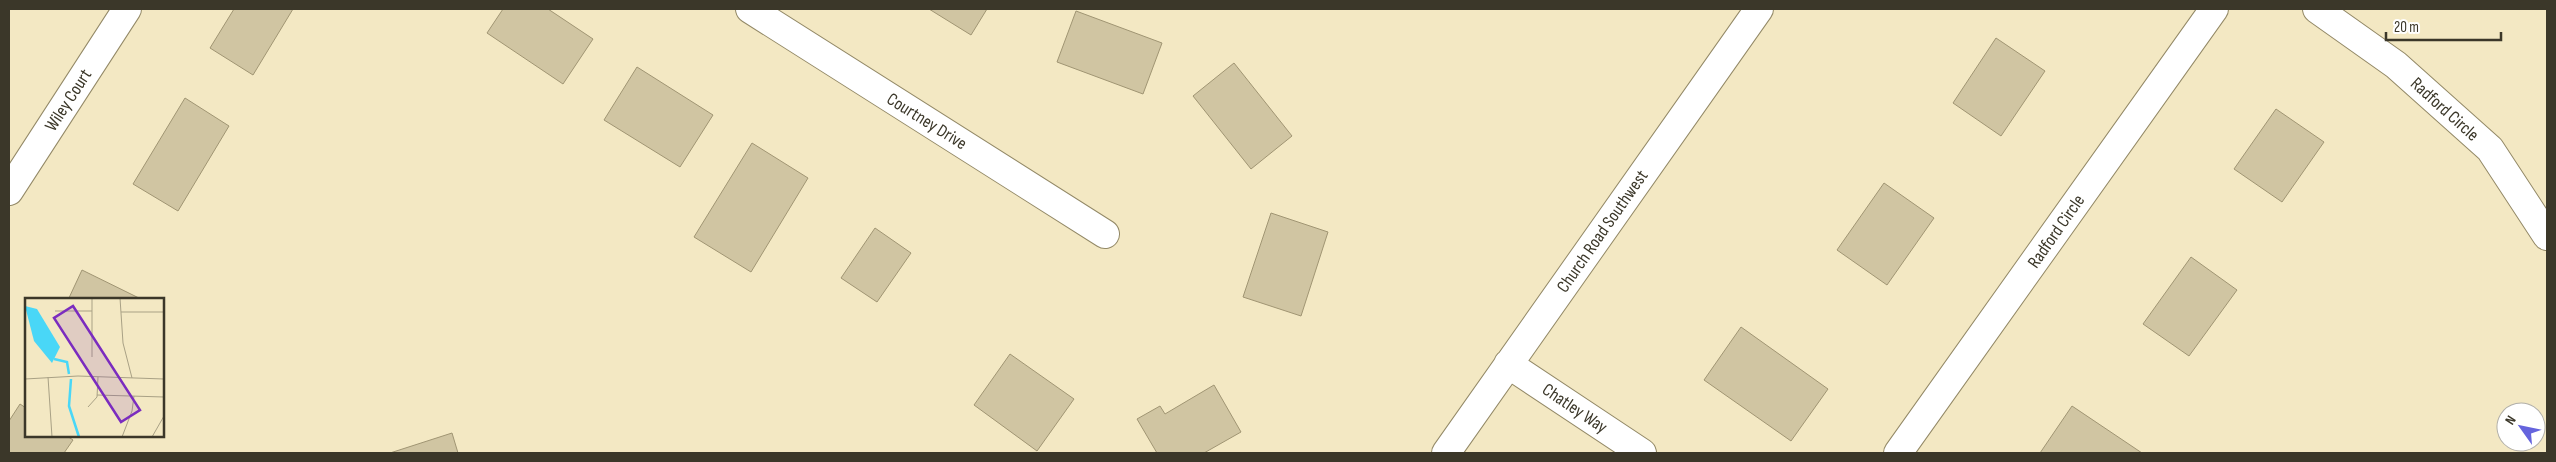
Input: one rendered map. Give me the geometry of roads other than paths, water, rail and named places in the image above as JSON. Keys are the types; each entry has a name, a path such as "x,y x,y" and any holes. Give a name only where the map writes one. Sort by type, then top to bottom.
{"street":[{"name":"Wiley Court","path":"9,191 127,9"},
{"name":"Courtney Drive","path":"750,9 1105,234"},
{"name":"Church Road Southwest","path":"1446,453 1759,9"},
{"name":"Radford Circle","path":"1898,453 2214,9"},
{"name":"Radford Circle","path":"2317,9 2396,66 2490,149 2547,236"},
{"name":"Chatley Way","path":"1508,364 1642,453"}]}
